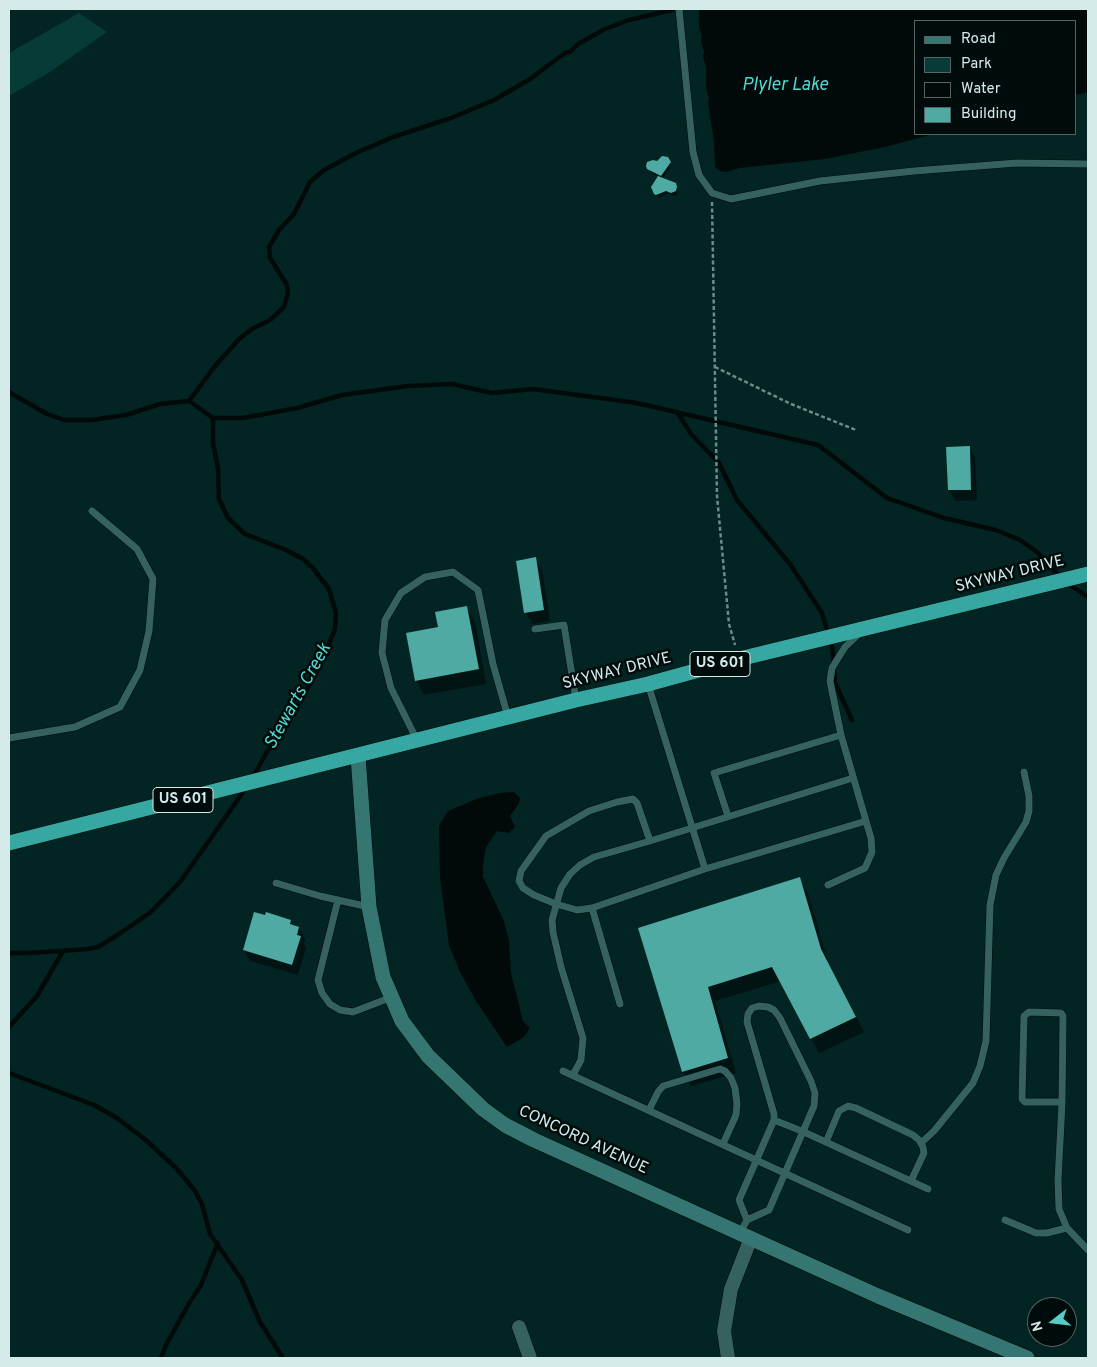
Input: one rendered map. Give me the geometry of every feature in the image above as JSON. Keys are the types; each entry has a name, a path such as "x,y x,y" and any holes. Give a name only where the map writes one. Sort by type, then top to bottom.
{"highway":[{"name":"SKYWAY DRIVE","path":"358,756 576,700 648,684 739,659 1088,574"},
{"name":"US 601","path":"9,843 358,756"}],"street":[{"name":"CONCORD AVENUE","path":"358,756 369,907 383,976 402,1021 428,1056 483,1109 505,1125 534,1140 746,1230 878,1296 1027,1358"},
{"path":"728,1358 724,1331 731,1289 746,1230"},
{"path":"519,1327 530,1358"}],"lane":[{"path":"679,9 693,152 699,175 712,194 731,199 820,181 1017,162 1088,164"},
{"path":"9,738 75,728 120,706 140,670 149,631 153,579 137,549 92,511"},
{"path":"418,741 391,688 382,652 385,620 401,593 425,577 453,572 478,590 508,718"},
{"path":"535,629 564,625 576,700"},
{"path":"828,885 865,868 872,852 871,838 841,735 830,681 832,668 845,646 864,630"},
{"path":"648,684 705,869"},
{"path":"728,816 714,773 841,735"},
{"path":"921,1143 934,1131 960,1100 973,1083 980,1066 986,1041 990,905 996,875 1026,822 1029,810 1029,796 1024,772"},
{"path":"573,1076 581,1060 583,1038 561,967 552,920 561,888 570,874 580,864 594,857 853,778"},
{"path":"650,841 637,803 633,799 628,799 589,811 546,836 521,871 519,881 523,888 534,895 556,904 577,910 592,908 705,869 866,821"},
{"path":"276,883 369,907"},
{"path":"338,900 318,980 322,993 330,1004 340,1010 353,1012 392,997"},
{"path":"592,908 620,1004"},
{"path":"759,1006 774,1010 780,1018 815,1093 814,1106 804,1132 769,1210 746,1230 739,1200 758,1160 774,1120 774,1114 747,1022 748,1014 752,1008 759,1006"},
{"path":"1062,1102 1025,1102 1022,1099 1024,1016 1028,1012 1061,1013 1063,1016 1062,1102 1058,1180 1059,1209 1067,1228 1088,1250"},
{"path":"649,1110 663,1086 720,1069 725,1071 731,1078 735,1088 737,1104 736,1116 723,1144"},
{"path":"563,1071 908,1230"},
{"path":"826,1142 839,1111 848,1106 856,1108 913,1135 921,1143 924,1154 911,1181"},
{"path":"774,1120 928,1189"},
{"path":"1005,1220 1036,1233 1047,1234 1067,1228"}],"path":[{"path":"712,194 717,496 729,624 739,659"},
{"path":"715,367 791,404 856,430"}],"green space":[{"path":"79,13 107,32 50,72 9,96 9,53"}],"water":[{"name":"Plyler Lake","path":"699,9 1088,9 1088,92 1077,95 1077,20 914,20 914,135 929,135 889,146 825,159 739,168 727,172 720,171 715,167 714,141 706,88 706,67 699,27"},
{"path":"514,792 520,798 519,803 510,816 515,827 509,833 497,831 486,847 483,864 483,877 504,921 509,941 511,973 523,1021 530,1028 524,1037 507,1047 476,1001 460,972 449,945 440,878 439,826 448,811 479,798"}],"building":[{"path":"662,156 668,157 671,162 661,176 647,169 646,166 647,162 657,161"},
{"path":"658,176 676,183 676,191 654,194 651,187"},
{"path":"970,446 971,490 948,490 946,447"},
{"path":"536,557 544,610 524,613 516,561"},
{"path":"467,606 479,669 415,681 406,633 438,627 435,612"},
{"path":"800,877 821,949 856,1017 810,1039 772,967 708,987 728,1058 682,1072 638,928"},
{"path":"254,912 265,915 266,912 291,920 290,924 299,927 297,935 301,936 292,965 243,950"}],"waterway":[{"path":"189,401 215,366 239,339 252,329 270,320 284,307 288,293 287,285 270,258 269,247 279,230 294,214 310,182 324,170 356,153 393,137 451,118 494,100 530,79 565,53 570,52 578,44 605,29 629,20 676,9"},
{"path":"213,418 243,418 297,408 342,395 408,386 452,384 492,393 533,389 637,403 818,445 887,498 944,518 996,530 1020,540 1037,552 1061,578"},
{"name":"Stewarts Creek","path":"9,392 47,414 64,420 91,420 126,415 160,404 189,401 213,418 213,443 218,468 219,499 228,518 245,534 286,550 303,559 312,567 329,589 336,613 335,629 319,668 253,777"},
{"path":"677,412 691,434 719,463 737,500 790,564 822,613 832,647 834,663"},
{"path":"1067,583 1088,597"},
{"path":"834,670 835,683 852,720"},
{"name":"Stewarts Creek","path":"9,953 98,947 151,912 180,882 246,788"},
{"path":"9,1027 37,996 63,951"},
{"path":"9,1073 94,1105 117,1118 147,1141 177,1169 195,1191 202,1204 210,1234 242,1280 260,1322 283,1358"},
{"path":"161,1358 166,1345 200,1287 218,1243"}]}
